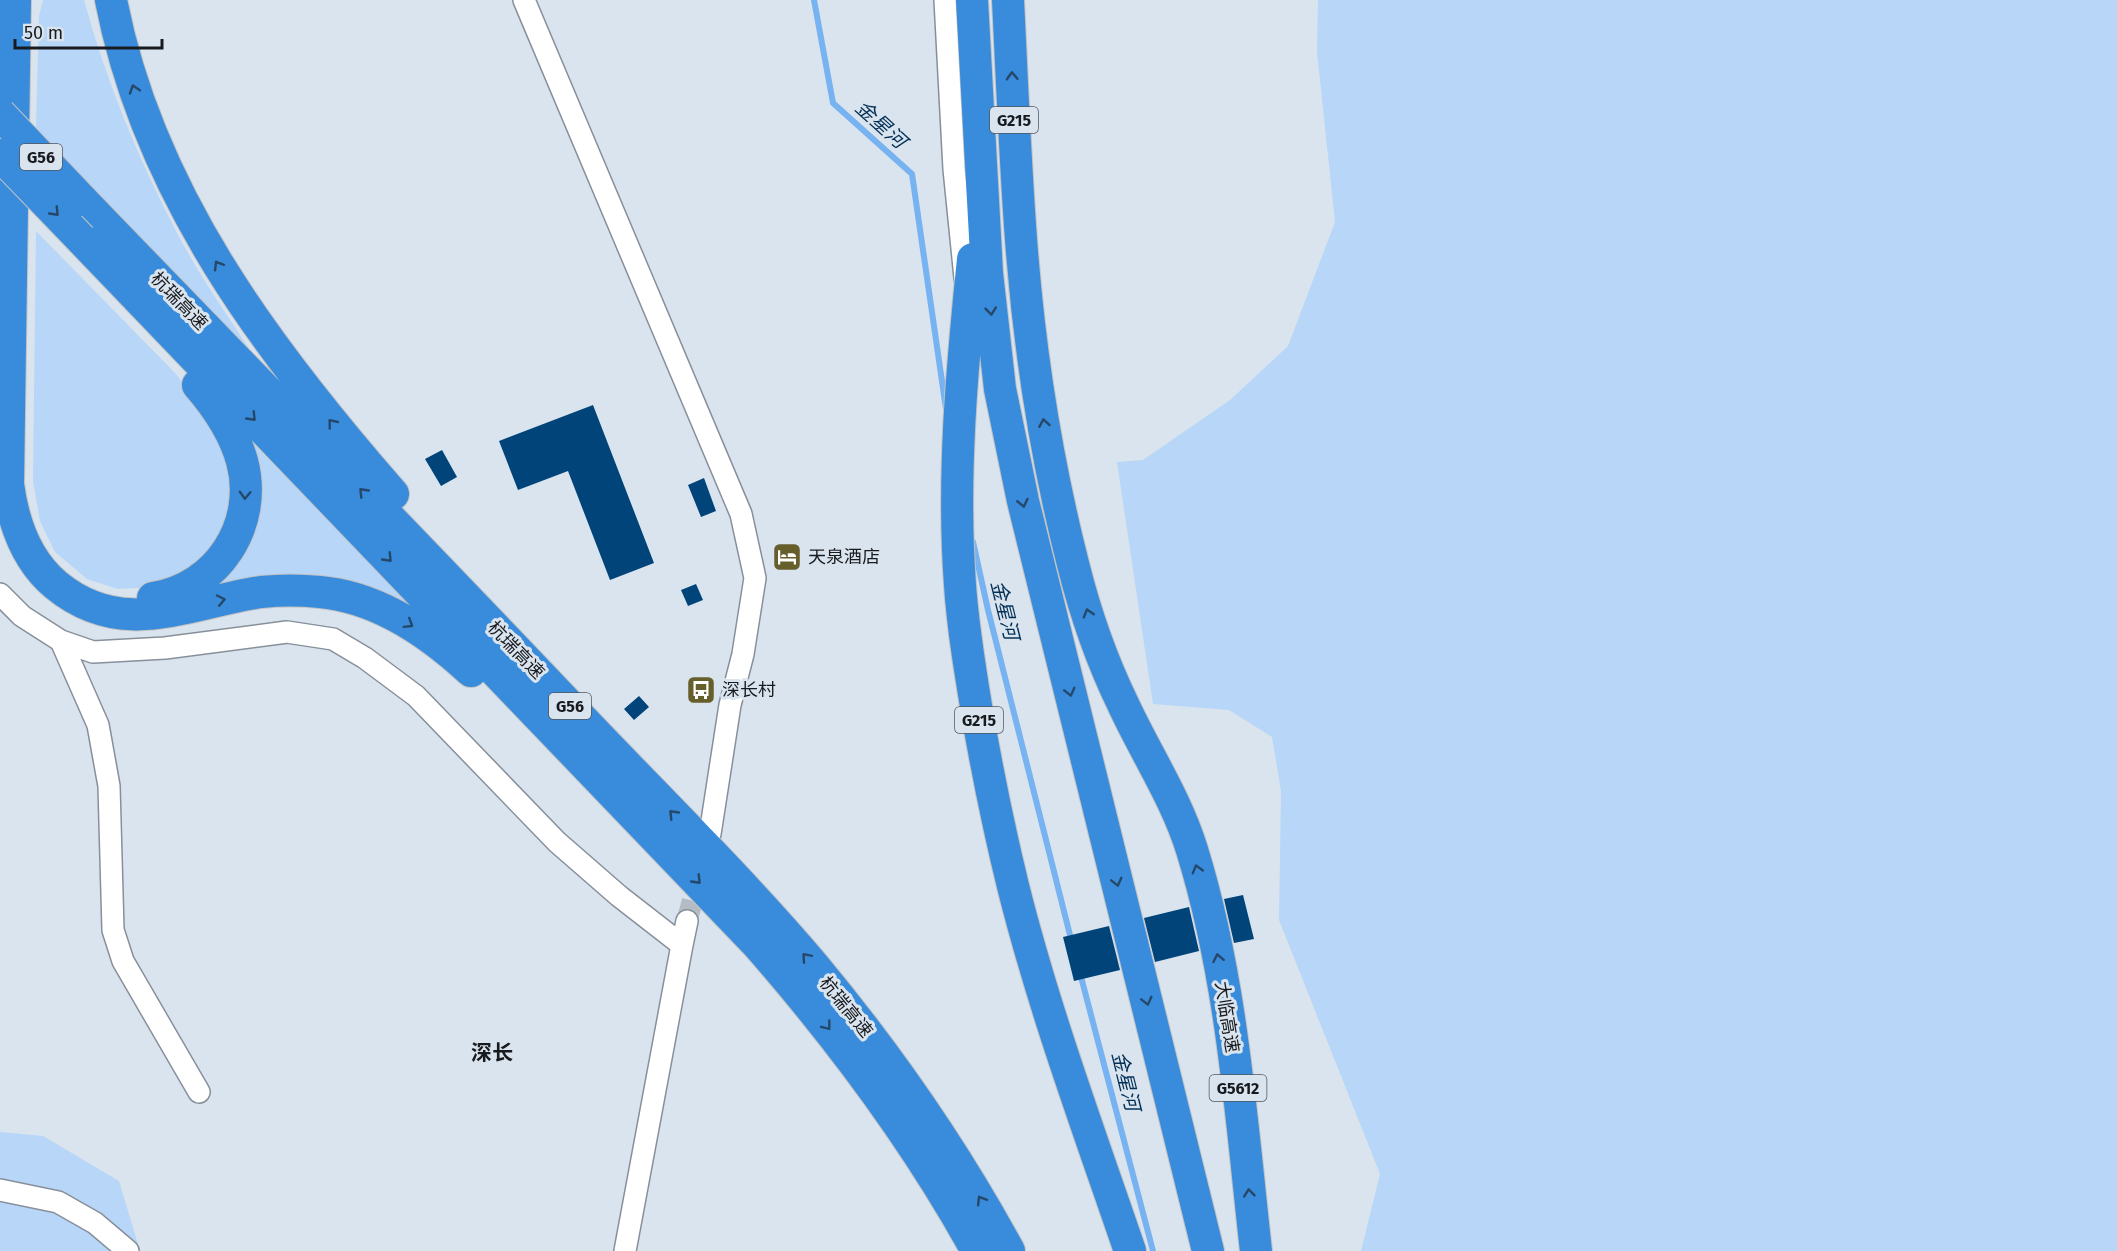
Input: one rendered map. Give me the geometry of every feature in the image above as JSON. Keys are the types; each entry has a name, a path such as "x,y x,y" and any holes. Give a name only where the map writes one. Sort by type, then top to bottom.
{"highway":[{"path":"15,0 8,484 17,528 37,565 67,593 84,603 104,611 124,615 168,613 261,592 291,590 323,592 357,599 393,614 432,638 594,772"},
{"path":"30,0 23,466 27,506 41,542 62,569 76,580 108,595 144,599 162,597 195,583 215,567 232,546 245,503 245,477 241,459 234,439 214,404 81,239"},
{"path":"111,0 126,64 156,148 186,209 226,278 306,391 434,541 543,678"},
{"name":"G215","path":"972,0 981,169 962,369 956,505 960,586 966,644 989,779 1014,888 1041,987 1070,1078 1130,1251"},
{"name":"G215","path":"1008,0 1017,165"},
{"name":"杭瑞高速","path":"0,114 772,919 839,997 901,1078 936,1128 1010,1251"},
{"name":"杭瑞高速","path":"0,155 758,945 855,1062 913,1143 978,1251"},
{"path":"1017,165 981,169 987,273 999,389 1023,501 1208,1251"},
{"name":"大临高速","path":"1017,165 1028,313 1039,393 1073,564 1098,645 1122,703 1176,810 1191,847 1204,893 1236,1066 1256,1251"}],"street":[{"path":"524,0 741,514 755,578 742,654 730,705 710,834"},
{"path":"945,0 954,169 968,309"},
{"path":"0,594 22,615 61,641 93,652 165,648 287,632 333,639 365,658 416,696 557,842 619,896 682,945"},
{"path":"61,641 98,725 109,786 113,930 123,961 199,1092"},
{"path":"625,1251 687,921"},
{"path":"0,1190 58,1202 94,1223 128,1251"}],"shaded area":[{"path":"43,0 84,0 113,90 149,176 195,264 254,356 75,172 36,128 39,16"},
{"path":"1318,0 2117,0 2117,1251 1361,1251 1380,1174 1279,920 1281,791 1272,737 1229,710 1153,704 1117,462 1143,460 1230,400 1288,346 1335,222 1317,52"},
{"path":"36,231 176,374 222,439 234,502 220,540 187,575 158,587 118,589 87,579 55,552 40,521 33,481"},
{"path":"244,434 408,603 405,608 207,590 237,556"},
{"path":"0,1132 43,1136 119,1181 140,1251 0,1251"}],"building":[{"path":"593,405 654,563 610,580 568,471 518,490 499,441"},
{"path":"442,450 457,477 441,486 425,459"},
{"path":"704,478 716,511 701,517 688,485"},
{"path":"696,584 703,600 688,606 681,590"},
{"path":"639,696 649,707 634,720 624,709"},
{"path":"1243,895 1254,939 1234,943 1224,899"},
{"path":"1189,907 1199,951 1155,962 1144,918"},
{"path":"1109,926 1120,970 1074,981 1063,937"}],"waterway":[{"name":"金星河","path":"814,0 833,103 912,174 946,409"},
{"name":"金星河","path":"973,542 1072,943"},
{"name":"金星河","path":"1080,973 1153,1251"}],"tunnel":[{"path":"687,921 700,872"}],"place":[{"name":"天泉酒店","path":"787,557"},
{"name":"深长村","path":"701,690"}],"district":[{"name":"深长","path":"492,1053"}]}
